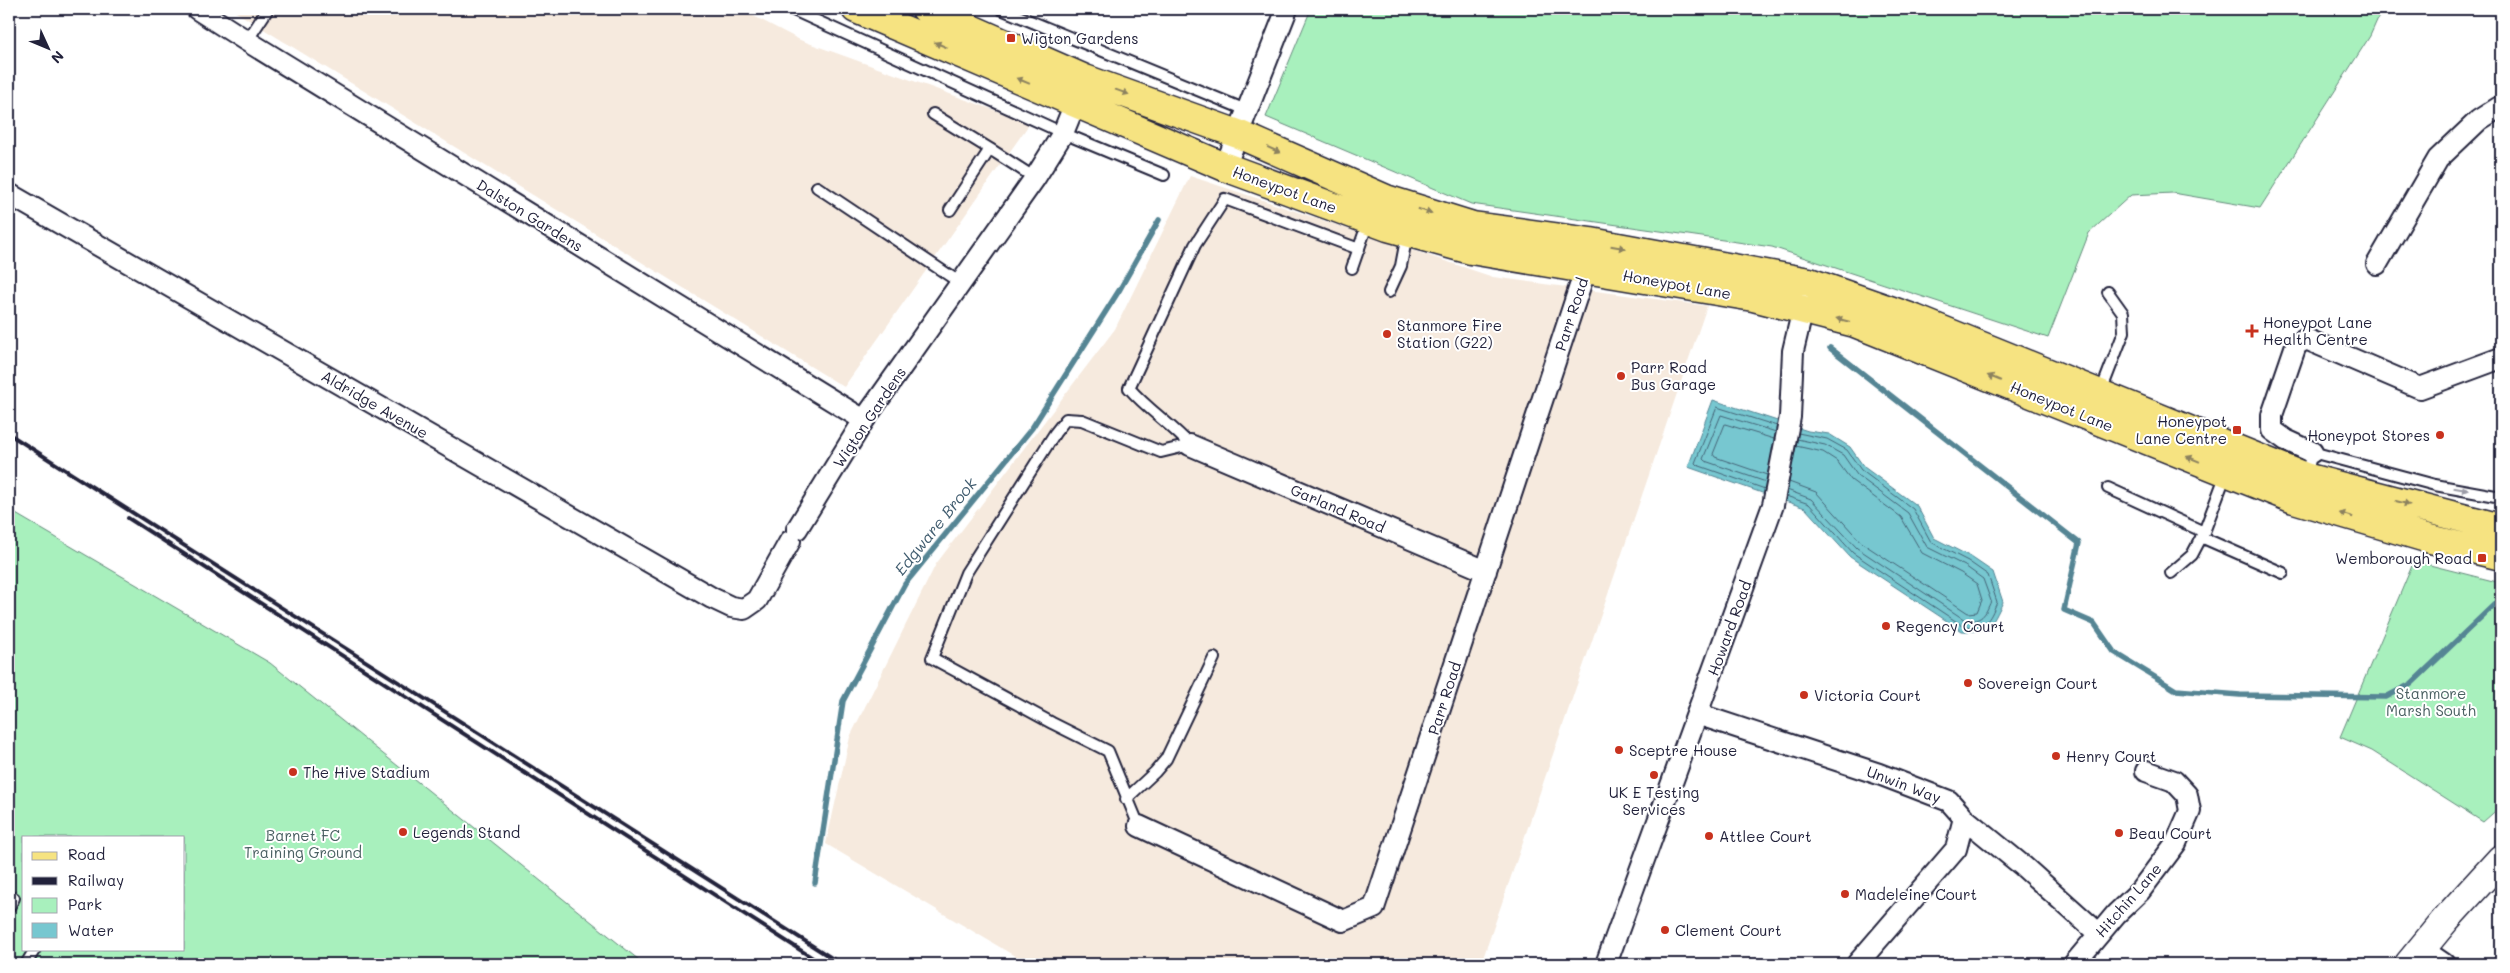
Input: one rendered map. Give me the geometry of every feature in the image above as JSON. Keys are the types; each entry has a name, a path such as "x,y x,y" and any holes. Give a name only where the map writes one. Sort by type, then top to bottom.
{"main road":[{"name":"Honeypot Lane","path":"856,9 1225,167 1372,207 1473,226 1855,323 2227,473 2302,481 2501,528"},
{"name":"Honeypot Lane","path":"926,9 1085,79 1242,122 1407,232 1471,250 1589,255 1809,282 1915,319 2100,395 2302,481 2393,529 2501,556"},
{"path":"2416,957 2501,859"}],"street":[{"name":"Dalston Gardens","path":"197,9 246,41 864,420"},
{"path":"1225,167 1287,9"},
{"name":"Wigton Gardens","path":"744,609 757,600 864,420 962,284 1035,178 1062,133 1085,79"},
{"path":"2377,264 2438,160 2479,120 2501,106"},
{"name":"Aldridge Avenue","path":"9,194 712,598 731,607 744,609"},
{"name":"Parr Road","path":"1139,826 1343,921 1374,908 1589,255"},
{"name":"Howard Road","path":"1606,964 1773,505 1790,417 1793,351 1809,282"},
{"path":"2302,481 2286,440 2272,430 2272,415 2296,345 2306,339 2420,388 2501,358"},
{"name":"Garland Road","path":"1190,445 1486,571"},
{"name":"Unwin Way","path":"1697,714 1879,774 1949,801 1964,818 2023,866 2099,934"},
{"name":"Hitchin Lane","path":"2074,964 2146,883 2176,843 2190,811 2187,795 2174,781 2146,771"},
{"path":"1856,964 1956,848 1964,818"},
{"path":"2416,957 2444,964"}],"lane":[{"path":"246,41 268,9"},
{"path":"791,9 1062,133 1164,175"},
{"path":"1001,9 1242,122"},
{"path":"933,114 1035,178"},
{"path":"950,210 990,149"},
{"path":"817,187 962,284"},
{"path":"1139,826 1126,799 1108,751 932,658 966,573 1055,433 1066,419 1082,420 1161,452 1190,445 1172,425 1146,407 1129,388 1195,245 1226,198 1359,249"},
{"path":"1352,268 1372,207"},
{"path":"1389,292 1402,266 1407,232"},
{"path":"2100,395 2124,332 2123,313 2108,292"},
{"path":"2171,573 2192,555 2203,534 2227,473"},
{"path":"2302,481 2435,485 2501,496"},
{"path":"2108,488 2283,573"},
{"path":"1126,799 1166,759 1214,658"},
{"path":"26,964 34,950"}],"shaded area":[{"path":"231,9 740,9 800,40 1030,123 844,387"},
{"path":"1190,176 1493,277 1707,306 1481,964 1028,964 826,844 850,737 936,564 1115,329"}],"green space":[{"path":"1311,9 2382,9 2370,36 2260,208 2173,193 2131,195 2089,233 2048,338 1772,247 1471,204 1266,117"},
{"name":"Barnet FC Training Ground","path":"9,510 270,663 639,960 635,964 9,964"},
{"name":"Stanmore Marsh South","path":"2414,561 2501,583 2501,806 2483,822 2372,751 2340,737"}],"water":[{"path":"1713,400 1808,431 1829,434 1850,447 1864,467 1917,506 1934,538 1971,557 1993,572 2003,602 1992,622 1979,631 1962,631 1850,557 1805,508 1688,467"}],"waterway":[{"name":"Edgware Brook","path":"815,883 843,701 905,584 1032,428 1120,289 1159,220"},
{"path":"1830,348 2079,543 2064,610 2094,623 2114,652 2176,690 2240,695 2386,697 2411,684 2498,601 2501,602"}],"railway":[{"path":"9,434 841,964"},
{"path":"128,518 822,964"}],"place":[{"name":"Wigton Gardens","path":"1011,38"},
{"name":"Honeypot Lane Health Centre","path":"2252,331"},
{"name":"Stanmore Fire Station (G22)","path":"1387,334"},
{"name":"Parr Road Bus Garage","path":"1621,376"},
{"name":"Honeypot Lane Centre","path":"2237,430"},
{"name":"Honeypot Stores","path":"2440,435"},
{"name":"Wemborough Road","path":"2482,558"},
{"name":"Regency Court","path":"1886,626"},
{"name":"Sovereign Court","path":"1968,683"},
{"name":"Victoria Court","path":"1804,695"},
{"name":"Sceptre House","path":"1619,750"},
{"name":"Henry Court","path":"2056,756"},
{"name":"The Hive Stadium","path":"293,772"},
{"name":"UK E Testing Services","path":"1654,775"},
{"name":"Legends Stand","path":"403,832"},
{"name":"Beau Court","path":"2119,833"},
{"name":"Attlee Court","path":"1709,836"},
{"name":"Madeleine Court","path":"1845,894"},
{"name":"Clement Court","path":"1665,930"}]}
